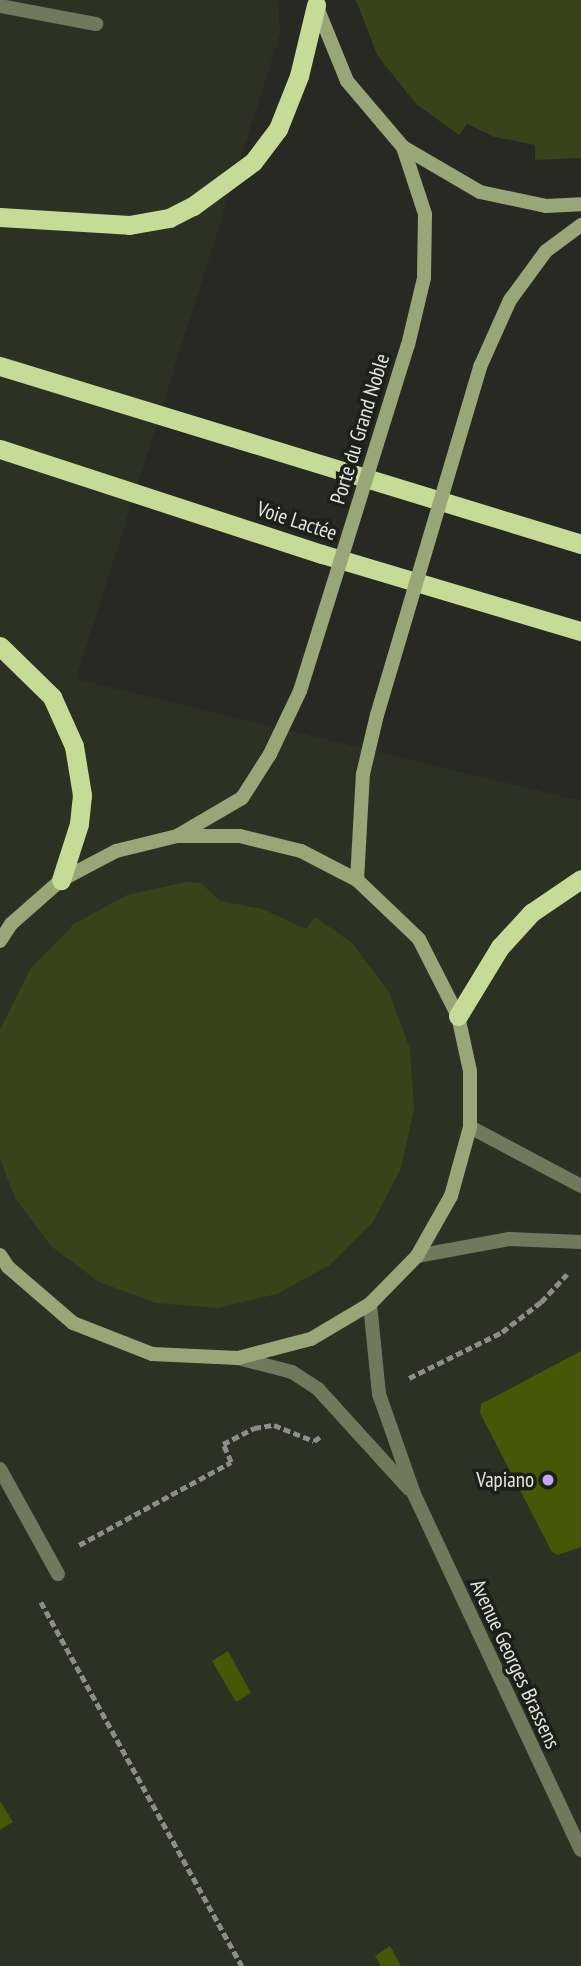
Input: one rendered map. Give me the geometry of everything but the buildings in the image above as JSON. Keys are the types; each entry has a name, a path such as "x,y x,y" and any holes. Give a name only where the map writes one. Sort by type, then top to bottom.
{"highway":[{"path":"0,218 130,225 169,218 193,206 253,162 278,128 299,76 315,3"},
{"path":"0,366 581,544"},
{"name":"Voie Lactée","path":"0,449 322,554 581,631"},
{"path":"0,646 52,697 75,746 82,794 79,824 61,880"},
{"path":"458,1016 500,947 523,921 581,879"}],"main road":[{"path":"315,3 347,81 403,147 480,191 546,206 581,204"},
{"name":"Porte du Grand Noble","path":"177,836 242,798 270,754 300,691 408,345 424,278 425,214 403,147"},
{"path":"357,880 363,774 377,715 480,367 510,300 545,251 581,225"},
{"name":"Porte du Grand Noble","path":"0,941 11,924 61,880 116,851 177,836 240,836 301,850 357,880 419,939 458,1016 470,1071 470,1127 452,1196 416,1256 370,1304 311,1339 238,1358 152,1354 73,1323 8,1267 0,1255"}],"street":[{"path":"0,6 96,24"},
{"path":"470,1127 581,1186"},
{"path":"416,1256 509,1239 581,1242"},
{"name":"Avenue Georges Brassens","path":"370,1304 379,1394 414,1494 581,1850"},
{"name":"Avenue Georges Brassens","path":"238,1358 292,1372 318,1389 364,1434 414,1494"},
{"path":"1,1474 58,1574"}],"path":[{"path":"396,1384 502,1332 567,1275"},
{"path":"51,1561 231,1462 223,1444 254,1427 274,1425 314,1441 330,1429"},
{"path":"40,1600 242,1966"}],"shaded area":[{"path":"0,0 278,0 280,34 76,679 581,801 581,1966 0,1966"}],"green space":[{"path":"356,0 581,0 581,158 535,160 535,145 495,137 467,124 459,135 416,104 377,55"},
{"path":"186,882 201,883 220,901 262,909 306,929 315,917 352,943 389,992 410,1049 414,1109 401,1168 373,1222 330,1265 277,1294 217,1308 156,1303 99,1282 51,1246 15,1198 0,1159 0,1030 31,968 74,924 127,895"}],"place":[{"name":"Vapiano","path":"548,1480"}]}
